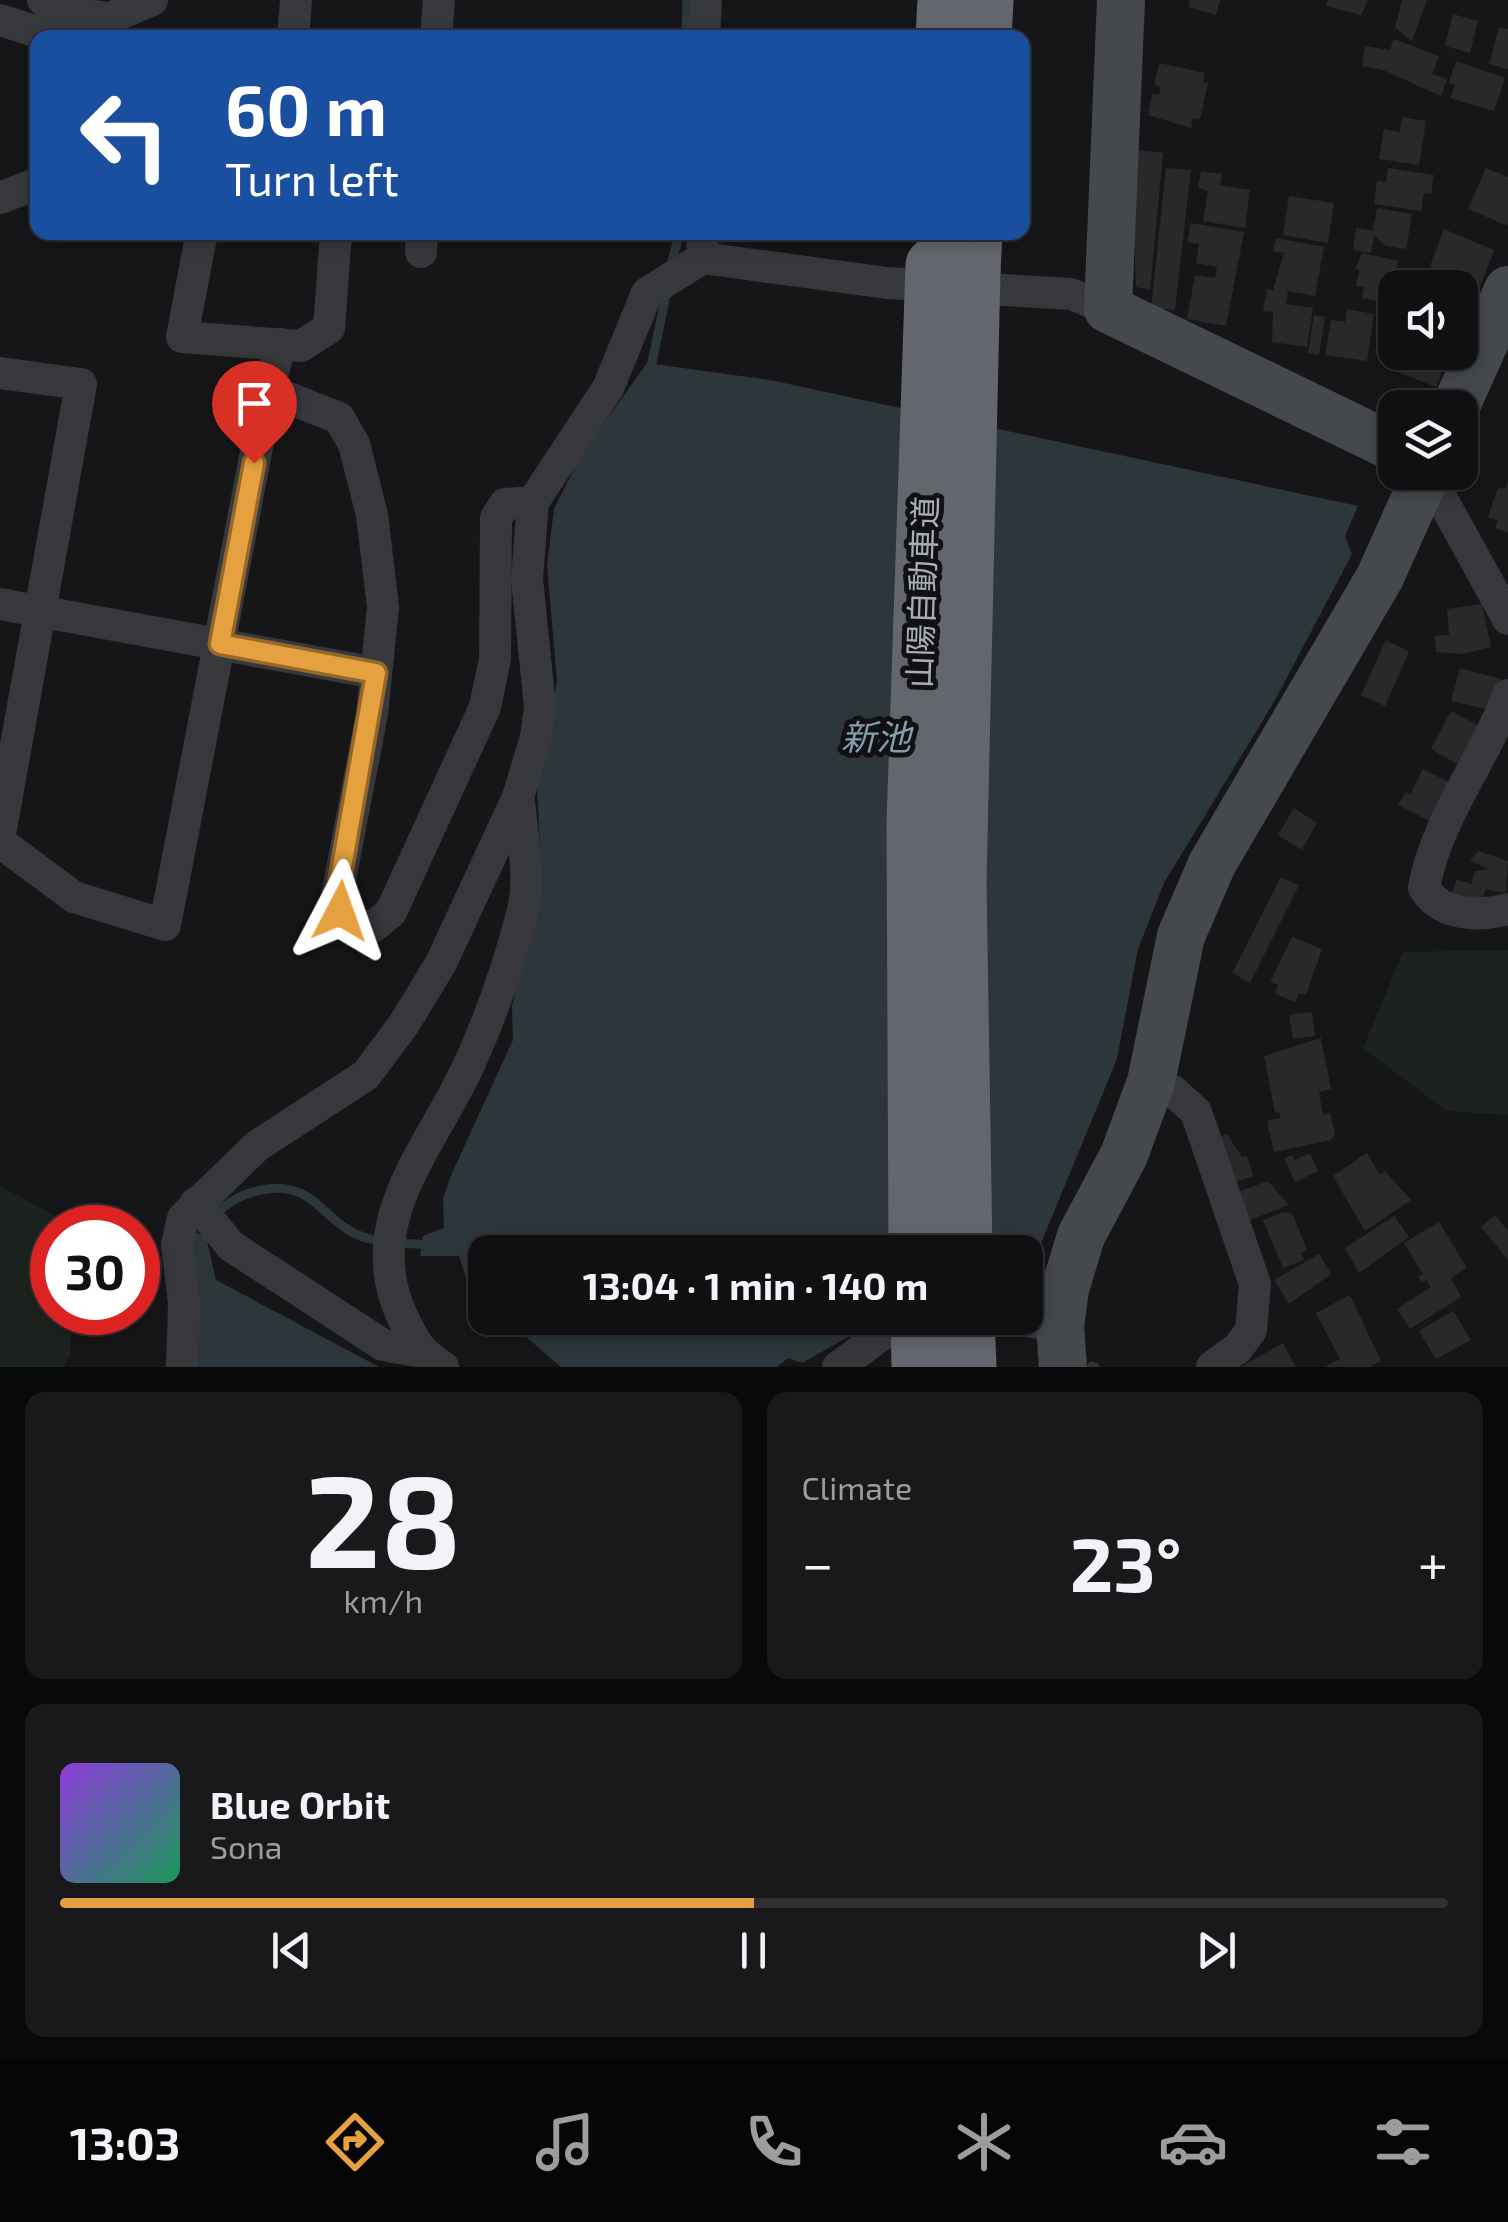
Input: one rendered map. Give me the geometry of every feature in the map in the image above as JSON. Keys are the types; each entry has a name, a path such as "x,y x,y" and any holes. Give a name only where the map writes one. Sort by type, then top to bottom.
{"highway":[{"path":"943,30 945,0"},
{"path":"984,30 986,0"},
{"name":"山陽自動車道","path":"916,1235 914,823 954,250"},
{"name":"山陽自動車道","path":"954,250 965,1235"},
{"path":"918,1335 919,1367"},
{"path":"968,1335 969,1367"}],"street":[{"path":"43,0 63,12 109,28 152,0"},
{"path":"294,30 296,0"},
{"path":"437,30 439,0"},
{"path":"704,30 706,0"},
{"path":"1108,309 1122,0"},
{"path":"0,20 31,30"},
{"path":"0,198 30,187"},
{"path":"200,240 182,336 301,346 328,328 335,240"},
{"path":"182,1367 184,1303 177,1245 184,1218 206,1215 257,1146 366,1074 404,1024 441,962 518,796 536,738 540,707 527,579 533,502 608,388 647,293 686,262 887,283 1071,294 1378,440"},
{"path":"1464,390 1508,290"},
{"path":"0,842 74,897 165,925 268,390 281,344"},
{"path":"0,373 80,384 0,834"},
{"path":"268,390 339,418 354,444 372,514 384,606 338,890 340,911 354,924 373,927 391,912 485,707 495,659 496,518 506,504 533,502"},
{"path":"1038,1335 1061,1347 1082,1236 1124,1155 1151,1082 1181,936 1212,864 1380,577 1419,490"},
{"path":"1437,490 1508,619"},
{"path":"0,604 376,673"},
{"path":"1508,695 1494,733 1430,854 1424,888 1432,902 1458,912 1508,908"},
{"path":"431,1359 388,1284 396,1202 472,1058 523,912 526,883 518,796"},
{"path":"1151,1082 1173,1091 1196,1112 1256,1284 1251,1330 1238,1348 1212,1367"},
{"path":"206,1215 231,1246 383,1345 431,1359"},
{"path":"838,1367 881,1335"}],"shaded area":[{"path":"1508,950 1508,1115 1447,1111 1363,1048 1403,952"},
{"path":"0,1186 35,1205 30,1205 30,1335 71,1335 70,1355 63,1367 0,1367"}],"water":[{"name":"新池","path":"647,363 770,380 1358,506 1345,536 1352,554 1274,702 1164,883 1138,949 1117,1059 1043,1238 1043,1235 468,1235 468,1284 459,1256 420,1256 423,1236 444,1228 443,1198 452,1173 513,1040 512,1006 542,877 537,789 557,681 547,565 554,509 580,457"},
{"path":"188,1229 206,1237 216,1280 379,1367 192,1367"},
{"path":"524,1335 852,1335 802,1363 788,1358 777,1367 561,1367"}],"building":[{"path":"1190,0 1220,0 1216,15 1188,7"},
{"path":"1328,0 1368,0 1361,15 1326,6"},
{"path":"1402,0 1427,0 1412,41 1395,28"},
{"path":"1453,14 1478,21 1470,53 1445,46"},
{"path":"1499,27 1508,29 1508,69 1489,64"},
{"path":"1394,39 1439,56 1432,74 1447,79 1441,96 1383,70 1362,66 1365,46 1390,50"},
{"path":"1456,61 1505,78 1494,111 1450,98 1455,85 1449,83"},
{"path":"1159,63 1205,73 1203,82 1208,83 1200,119 1193,118 1191,128 1148,115 1152,94 1159,95 1161,87 1154,85"},
{"path":"1402,117 1426,121 1419,165 1379,159 1384,129 1400,132"},
{"path":"1138,150 1163,153 1150,290 1136,287 1133,206"},
{"path":"1166,168 1191,170 1175,310 1151,308"},
{"path":"1388,168 1434,175 1431,194 1424,193 1421,211 1374,204 1377,181 1386,182"},
{"path":"1486,168 1508,177 1508,226 1468,209"},
{"path":"1201,171 1222,174 1220,185 1250,190 1245,228 1203,221 1208,191 1198,188"},
{"path":"1289,196 1334,203 1328,243 1283,235"},
{"path":"1377,208 1412,214 1406,249 1386,246 1374,236 1371,253 1353,250 1356,228 1373,231"},
{"path":"1191,223 1244,232 1226,326 1187,319 1195,275 1215,278 1217,267 1196,263 1199,244 1187,242"},
{"path":"1444,229 1494,250 1480,286 1478,270 1440,270 1430,266"},
{"path":"1276,238 1324,247 1315,296 1288,291 1286,304 1313,308 1307,347 1272,342 1273,312 1263,311 1267,289 1273,290 1284,253 1273,251"},
{"path":"1362,253 1398,261 1396,270 1378,270 1378,301 1362,298 1364,287 1356,286 1359,270 1355,269"},
{"path":"1347,309 1374,314 1367,361 1325,355 1331,320 1345,322"},
{"path":"1314,315 1325,317 1319,355 1308,353"},
{"path":"1393,370 1443,370 1436,387"},
{"path":"1508,481 1508,533 1495,528 1498,521 1488,517 1498,488 1505,489"},
{"path":"1482,604 1491,647 1463,654 1436,652 1435,636 1449,635 1447,609"},
{"path":"1386,640 1409,652 1385,706 1361,695"},
{"path":"1460,668 1501,679 1491,710 1451,701"},
{"path":"1451,711 1479,726 1459,765 1431,749"},
{"path":"1423,769 1449,782 1431,822 1398,805 1406,792 1410,795"},
{"path":"1294,808 1317,823 1302,850 1278,835"},
{"path":"1478,851 1508,861 1506,893 1486,889 1480,904 1450,898 1457,879 1471,884 1475,871 1489,869 1470,861"},
{"path":"1281,877 1299,885 1250,983 1232,973"},
{"path":"1292,937 1322,949 1306,995 1299,993 1295,1002 1275,994 1278,985 1270,982"},
{"path":"1312,1012 1315,1036 1293,1039 1289,1015"},
{"path":"1321,1038 1331,1089 1319,1092 1323,1115 1330,1113 1335,1134 1331,1140 1274,1152 1267,1121 1280,1118 1279,1112 1275,1113 1264,1056"},
{"path":"1227,1134 1242,1157 1247,1156 1253,1176 1231,1184 1215,1138"},
{"path":"1310,1153 1318,1171 1295,1182 1284,1158 1292,1155 1295,1160"},
{"path":"1367,1153 1380,1175 1385,1171 1411,1200 1365,1231 1333,1176"},
{"path":"1268,1181 1289,1205 1245,1222 1235,1193"},
{"path":"1292,1213 1307,1250 1301,1253 1304,1260 1283,1268 1263,1220"},
{"path":"1495,1215 1508,1231 1508,1260 1481,1227"},
{"path":"1394,1216 1409,1237 1359,1273 1345,1248"},
{"path":"1439,1222 1467,1268 1451,1278 1461,1297 1410,1329 1397,1309 1431,1287 1418,1277 1423,1274 1404,1243"},
{"path":"1319,1254 1331,1274 1289,1304 1274,1280"},
{"path":"1350,1295 1381,1361 1370,1367 1324,1367 1340,1359 1316,1313"},
{"path":"1453,1311 1471,1340 1436,1359 1419,1331"},
{"path":"1283,1343 1296,1367 1240,1367"}],"waterway":[{"path":"686,30 687,0"},
{"path":"670,269 678,240"},
{"path":"650,372 667,290"},
{"path":"215,1215 247,1194 285,1189 309,1198 358,1235 431,1245"}],"route":[{"path":"254,463 220,644 376,673 372,714 338,890 340,911"}]}
